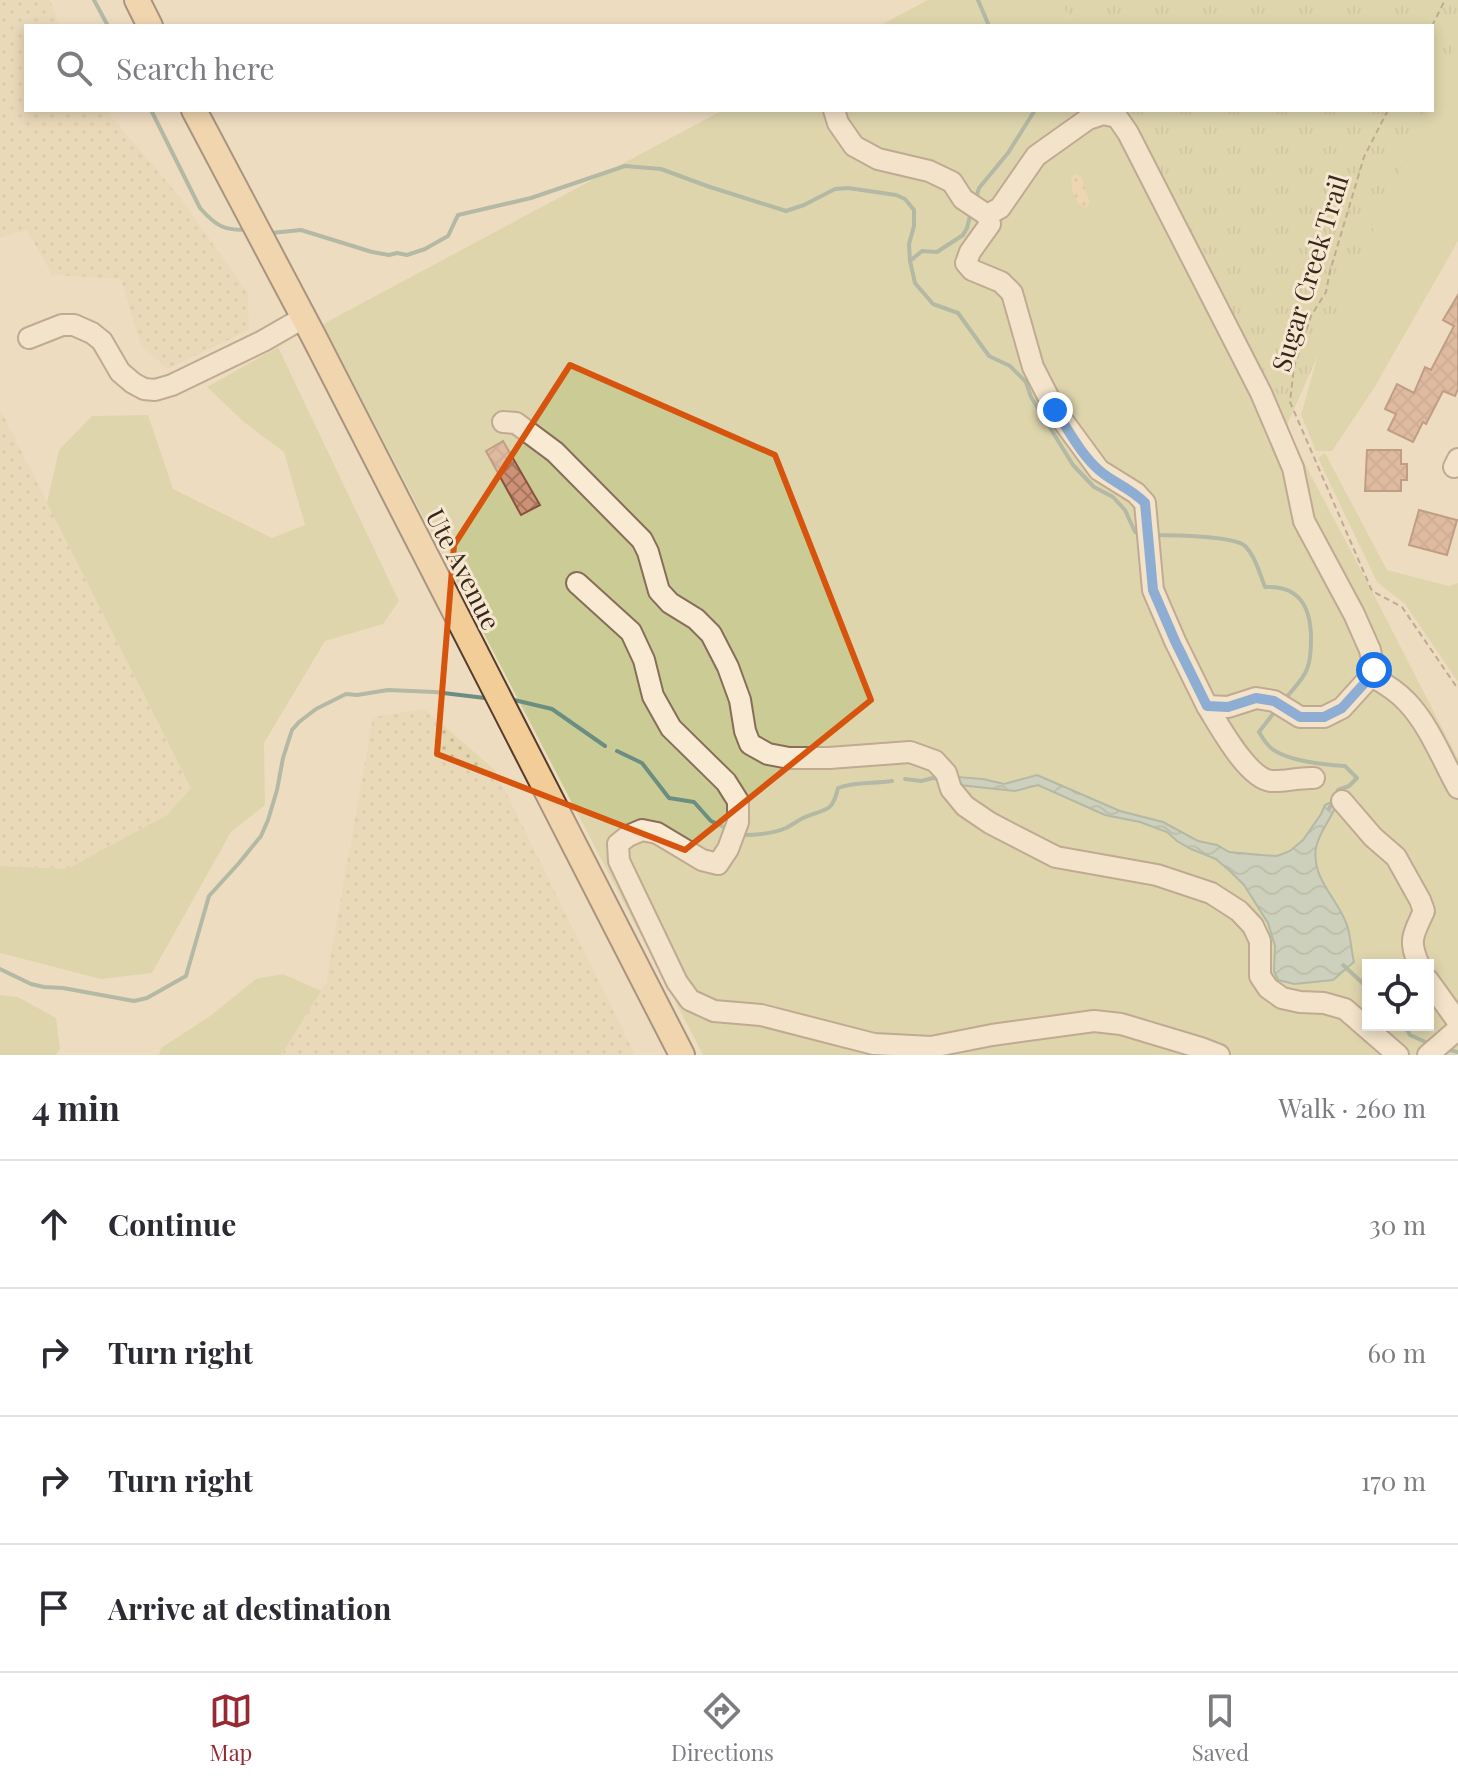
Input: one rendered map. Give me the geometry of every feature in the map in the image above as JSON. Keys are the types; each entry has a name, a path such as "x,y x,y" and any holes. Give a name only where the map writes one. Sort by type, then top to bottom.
{"main road":[{"path":"137,0 149,24"},
{"name":"Ute Avenue","path":"195,112 682,1055"}],"lane":[{"path":"835,112 838,123 854,146 878,159 929,171 952,182 963,199 987,215 990,224 966,263 972,270 1001,282 1012,293 1033,367 1055,410 1099,470 1136,493 1145,503 1153,590 1207,706 1244,761 1258,775 1270,781 1314,778"},
{"path":"987,215 1000,208 1036,156 1088,119 1103,114 1117,117 1261,393 1293,468 1304,521 1354,614 1370,650 1374,670 1342,708 1324,717 1300,717 1274,701 1256,698 1228,707 1207,706"},
{"path":"29,338 62,325 74,325 102,341 120,372 133,383 155,390 172,385 263,341 303,318"},
{"path":"503,422 516,423 555,452 642,540 659,591 711,634 740,700 750,744 768,754 789,758 910,752 935,761 946,773 951,789 965,806 990,823 1056,857 1157,875 1211,893 1239,911 1253,926 1260,941 1260,976 1268,988 1282,998 1345,1009 1398,1055"},
{"path":"577,583 631,632 644,660 653,696 671,728 726,782 738,801 738,822 728,849 718,864 702,860 657,833 642,830 618,844 619,861 677,982 690,1000 714,1011 761,1015 874,1044 931,1047 1094,1021 1121,1024 1219,1055"},
{"path":"1371,676 1408,702 1458,788"},
{"path":"1342,801 1373,837 1396,857 1420,900 1424,911 1411,939 1416,959"},
{"path":"1428,1055 1457,1028 1434,990"}],"path":[{"path":"1433,24 1445,0"},
{"name":"Sugar Creek Trail","path":"1387,112 1364,157 1326,292 1311,316 1294,367 1290,402 1372,591 1402,607 1458,689"}],"highlighted area":[{"path":"570,365 775,455 871,700 685,850 437,754 454,545"}],"shaded area":[{"path":"0,0 50,0 58,24 24,24 24,112 108,112 178,195 248,293 249,330 167,369 140,344 121,279 52,275 27,230 0,238"},
{"path":"0,409 191,788 167,815 67,869 0,866"},
{"path":"424,709 495,770 635,1055 281,1055 326,983 373,717"}],"green space":[{"path":"928,0 1060,0 1073,24 883,24"},
{"path":"1060,0 1458,0 1458,41 1434,95 1434,24 1073,24"},
{"path":"1458,0 1458,241 1374,388 1332,451 1316,451 1301,415 1374,156 1396,112 1434,112 1434,37"},
{"path":"719,112 1119,112 1458,759 1458,1055 703,1055 323,324"},
{"path":"1119,112 1426,112 1286,427"},
{"path":"278,347 399,601 383,624 325,641 264,743 265,805 231,832 152,973 101,979 0,953 0,866 67,869 167,815 191,788 47,503 59,450 92,416 148,415 173,489 272,538 305,525 284,452 245,423 207,387"},
{"path":"1325,453 1387,570 1449,586 1458,583 1458,682 1405,604 1377,582 1318,458"},
{"path":"283,974 321,991 281,1055 159,1055 161,1048 210,1016 256,979"},
{"path":"0,995 18,997 56,1018 60,1049 56,1055 0,1055"}],"sand":[{"path":"1076,174 1081,176 1090,203 1086,208 1076,200 1073,192 1071,178"}],"water":[{"path":"1037,775 1120,811 1163,822 1198,841 1217,845 1229,852 1277,856 1290,851 1303,840 1329,803 1335,808 1319,837 1317,869 1347,925 1354,962 1333,980 1294,984 1278,980 1274,971 1275,946 1268,923 1244,885 1216,859 1191,849 1167,832 1140,822 1105,815 1038,785 1015,791 959,785 958,777 1004,784"}],"building":[{"path":"1458,295 1458,389 1455,396 1443,391 1413,442 1388,430 1396,414 1385,409 1397,384 1414,393 1425,367 1431,370 1454,326 1443,320"},
{"path":"503,441 540,505 521,515 486,451"},
{"path":"1367,450 1401,450 1401,464 1407,464 1407,480 1401,480 1401,491 1365,491"},
{"path":"1419,510 1457,520 1447,555 1409,545"}],"waterway":[{"path":"94,0 107,24"},
{"path":"978,0 988,24"},
{"path":"152,112 200,208 221,226 248,229"},
{"path":"977,195 1034,112"},
{"path":"271,233 301,230 372,252 407,255 448,236 458,215 531,198 625,166 661,169 786,211 835,189 896,195 905,199 914,210 909,244 915,283 933,304 958,313 989,356 1010,366 1026,382 1031,397 1073,465 1094,487 1113,497 1125,510 1135,532 1143,533"},
{"path":"910,261 922,251 937,252 963,235 970,216"},
{"path":"1155,535 1203,537 1239,543 1252,555 1265,587 1287,590 1301,601 1309,618 1310,658 1303,677 1285,699"},
{"path":"0,969 44,987 134,1001 147,998 186,976 209,896 261,836 277,790 292,730 299,722 316,709 346,694 388,690 485,698"},
{"path":"510,699 552,709 605,746"},
{"path":"1273,714 1259,732 1271,748 1296,759 1345,766 1357,778 1349,786 1338,790 1329,809"},
{"path":"617,751 642,763 669,798 694,802 711,821 724,827"},
{"path":"905,779 939,779"},
{"path":"742,835 781,830 826,809 833,803 838,788 892,781"},
{"path":"1343,965 1362,982"},
{"path":"1408,1031 1430,1044"},
{"path":"1446,1049 1458,1052"}],"route":[{"path":"1055,410 1099,470 1136,493 1145,503 1153,590 1207,706 1228,707 1256,698 1274,701 1300,717 1324,717 1342,708 1374,670"}]}
